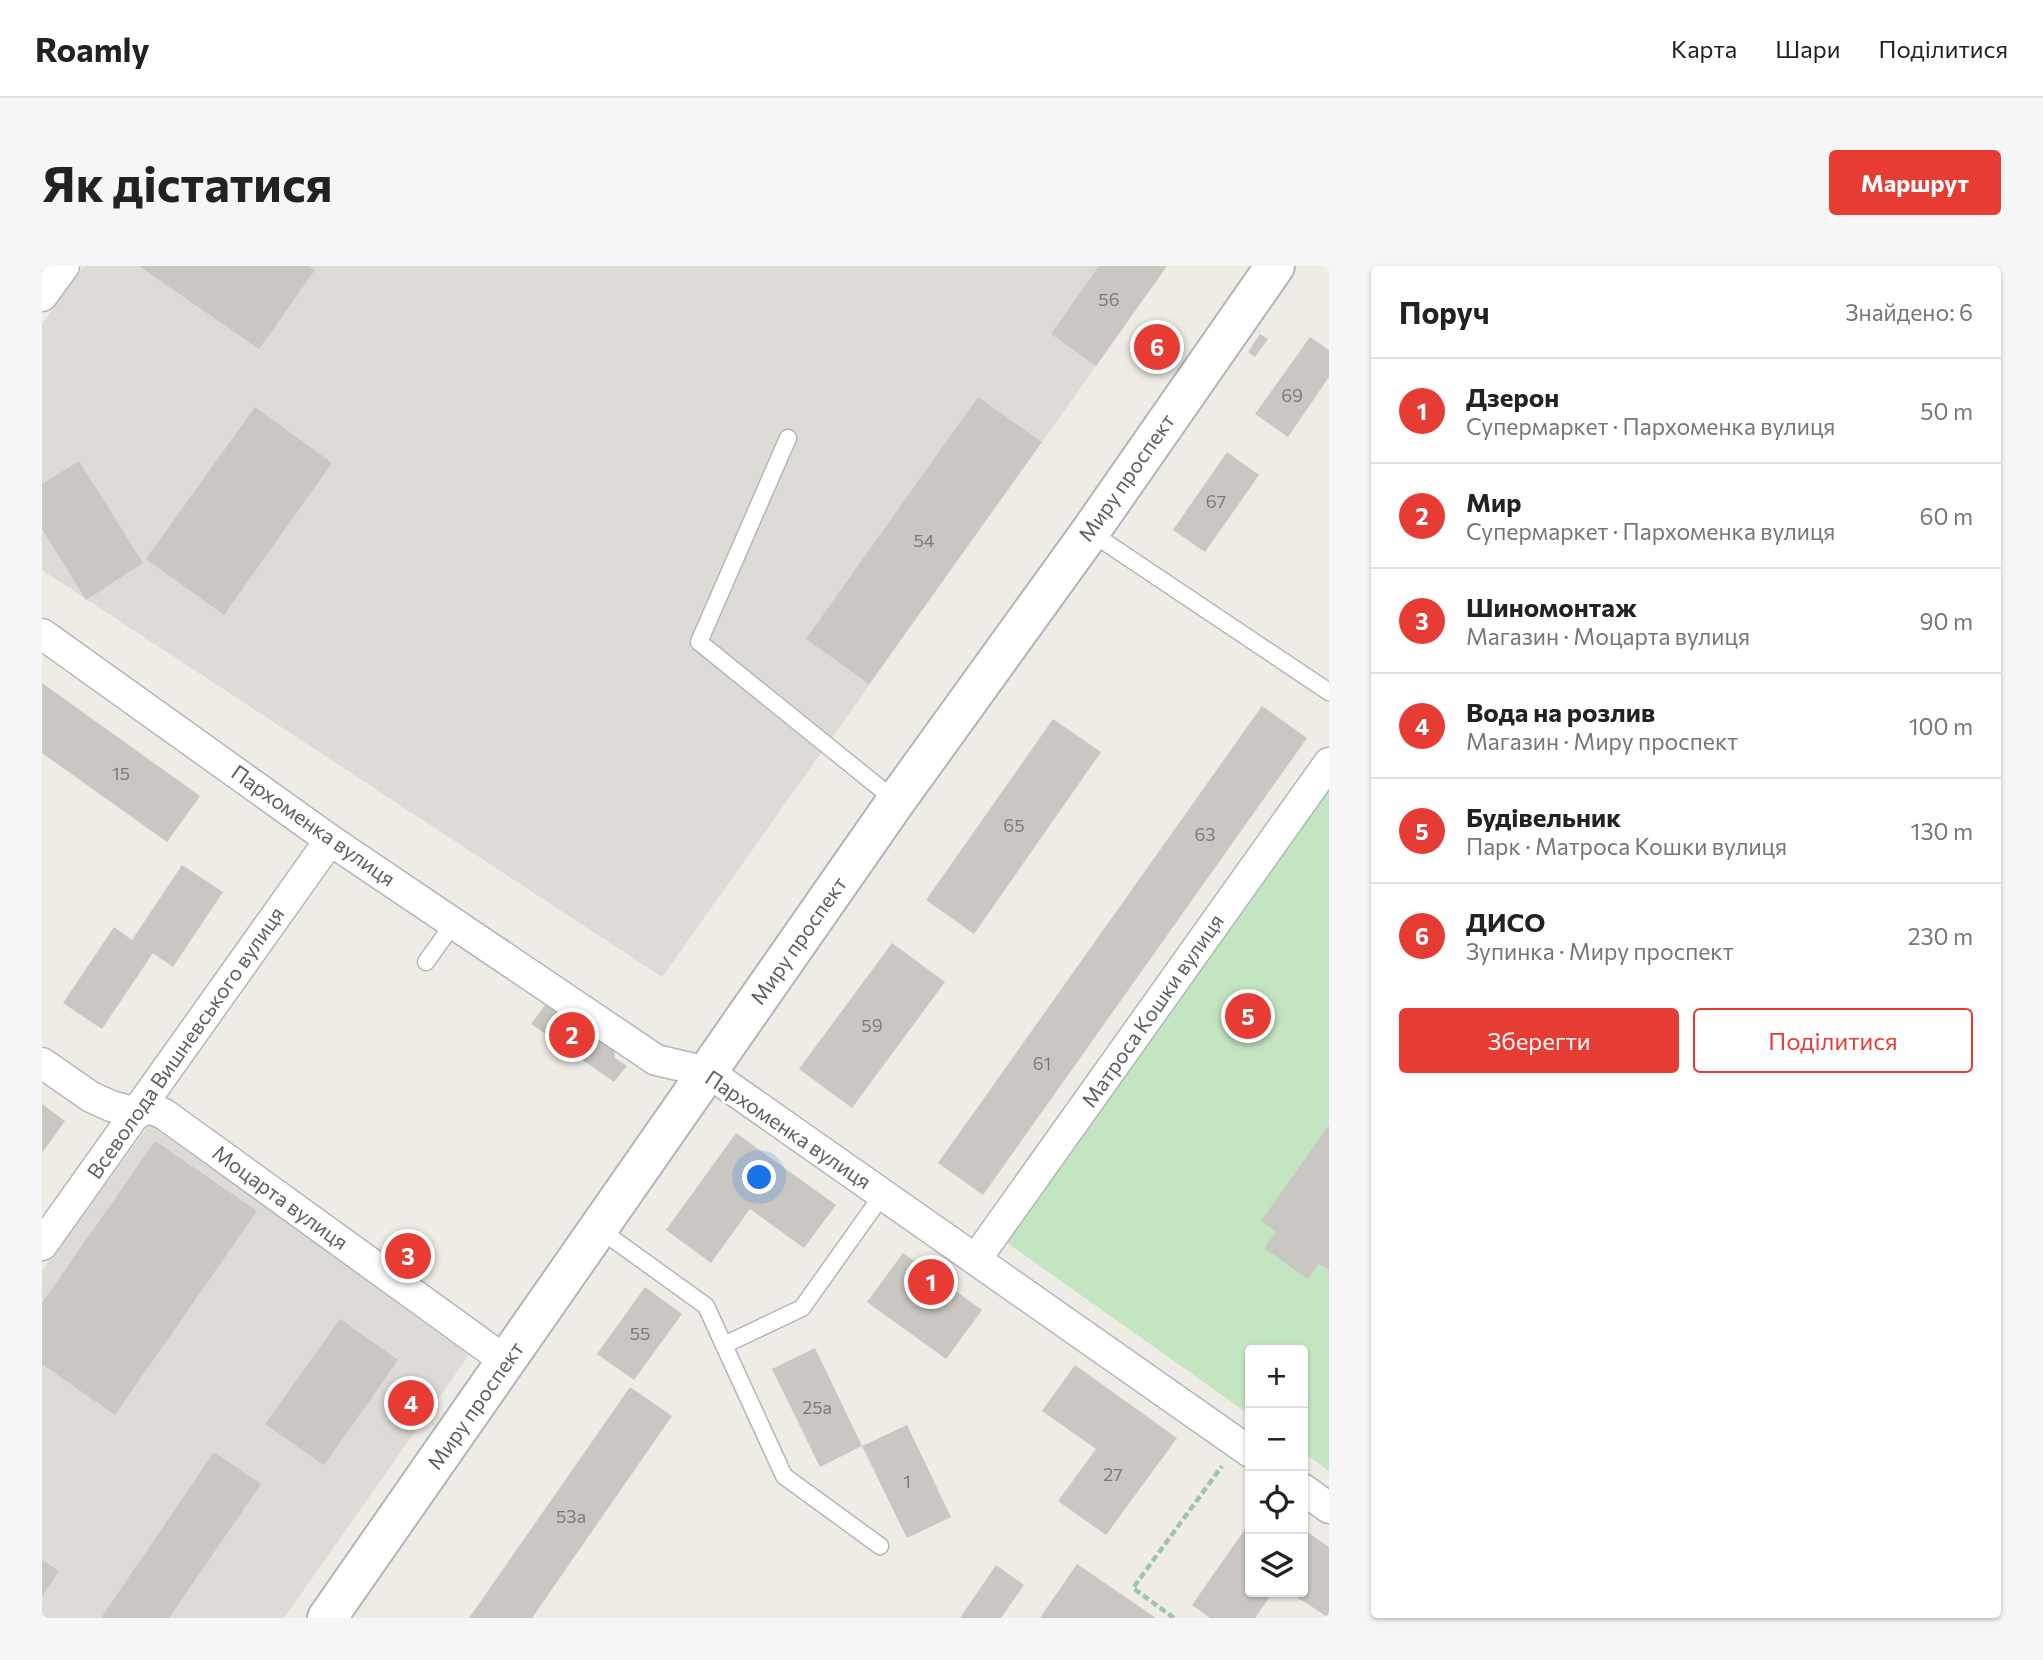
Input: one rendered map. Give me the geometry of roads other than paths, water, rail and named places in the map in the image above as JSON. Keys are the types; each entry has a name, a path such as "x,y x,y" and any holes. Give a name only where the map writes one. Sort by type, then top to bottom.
{"main road":[{"name":"Миру проспект","path":"327,1618 896,801 1090,532 1275,266"}],"street":[{"path":"42,296 64,266"},
{"name":"Пархоменка вулиця","path":"42,634 330,840 656,1060 708,1072 1244,1448"},
{"name":"Матроса Кошки вулиця","path":"976,1259 1329,763"},
{"name":"Всеволода Вишневського вулиця","path":"42,1245 330,840"},
{"name":"Моцарта вулиця","path":"42,1063 91,1097 111,1106 138,1113 150,1108 164,1114 507,1362"},
{"path":"1308,1493 1329,1508"}],"lane":[{"path":"788,438 698,642 896,801"},
{"path":"1090,532 1329,692"},
{"path":"426,962 454,923"},
{"path":"724,1345 802,1308 883,1194"},
{"path":"599,1229 706,1306 784,1476 880,1546"}],"place":[{"name":"ДИСО","path":"1157,347"},
{"name":"Будівельник","path":"1248,1016"},
{"name":"Мир","path":"572,1035"},
{"name":"Шиномонтаж","path":"408,1256"},
{"name":"Дзерон","path":"931,1282"},
{"name":"Вода на розлив","path":"411,1403"}]}
